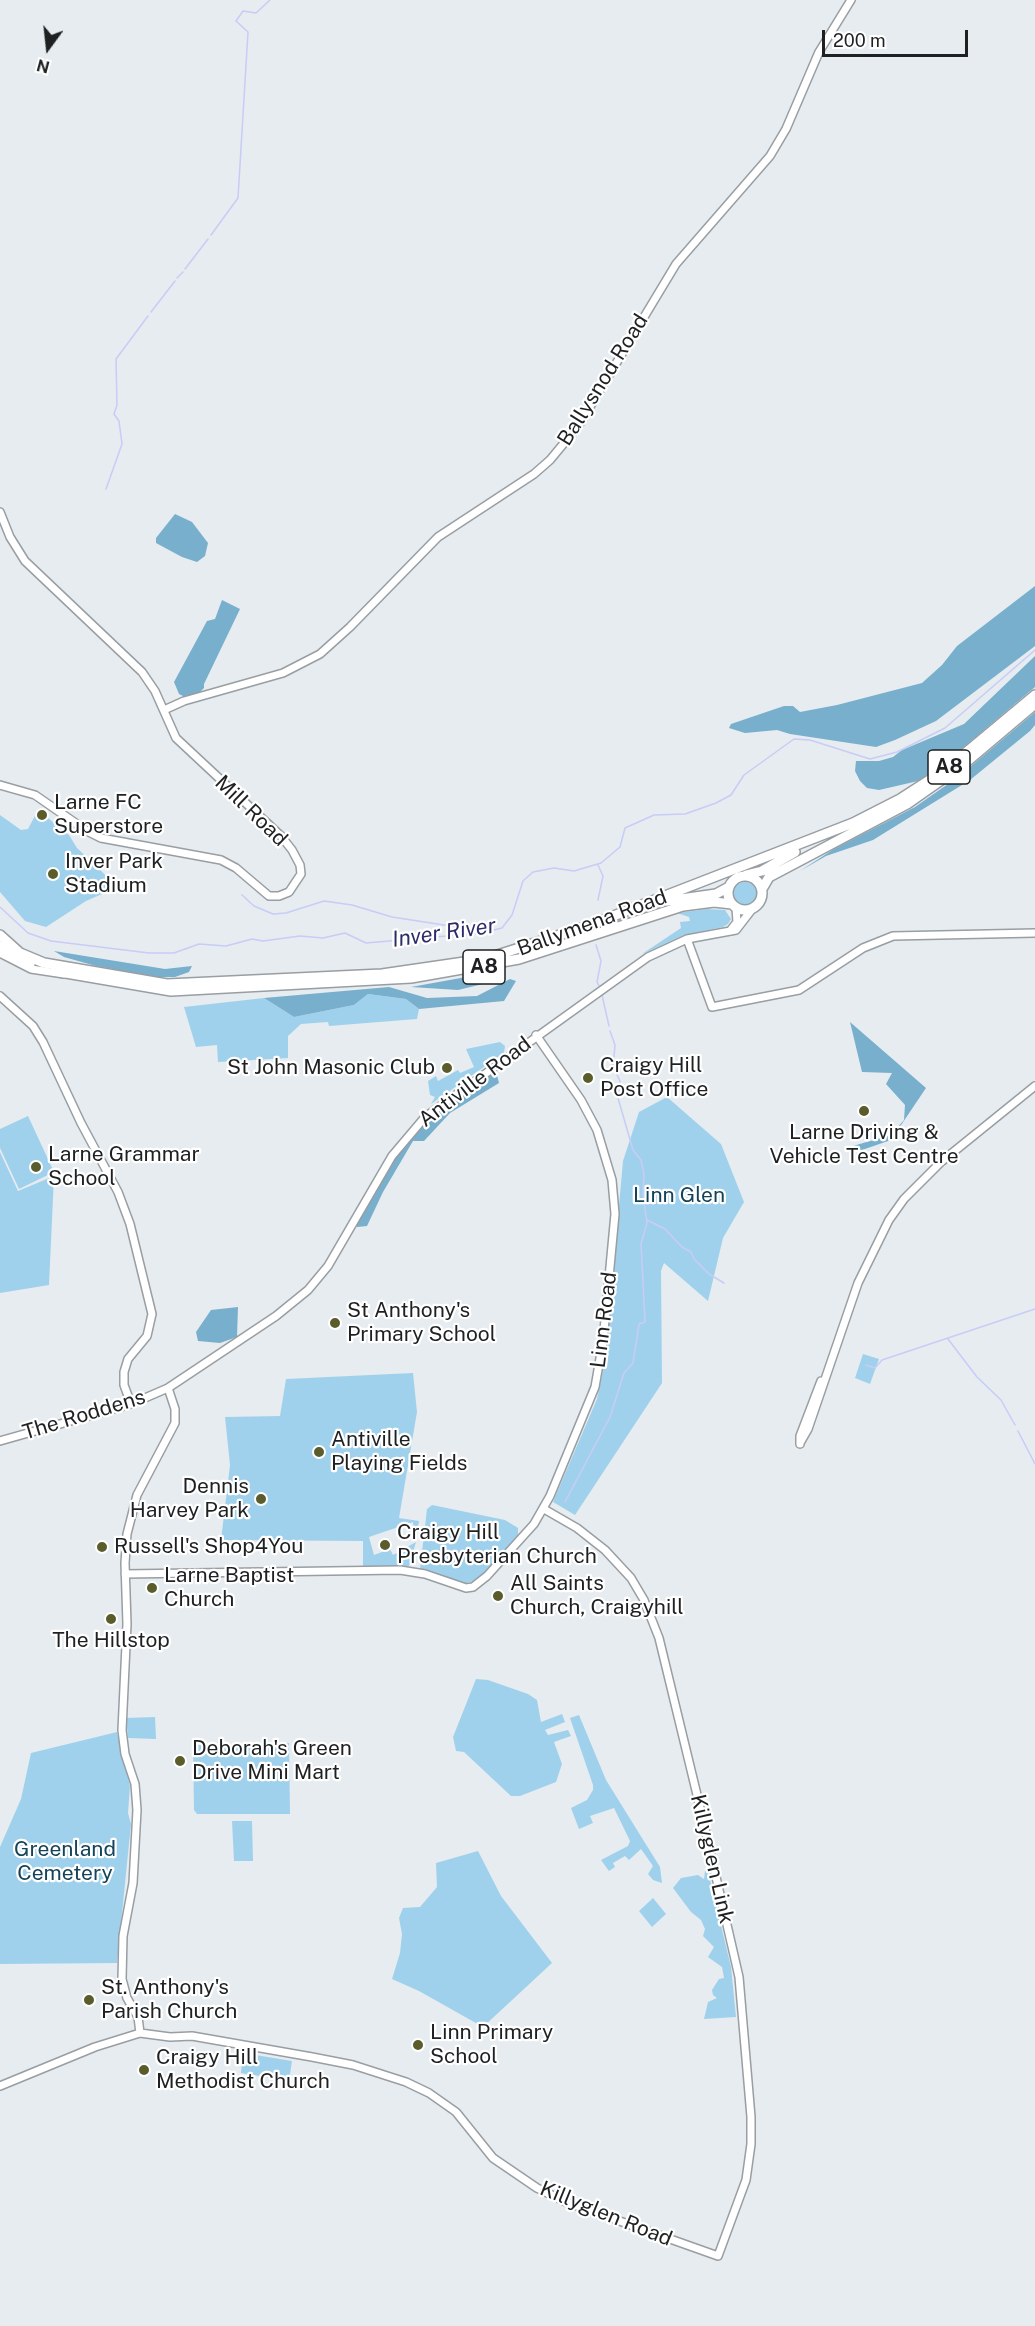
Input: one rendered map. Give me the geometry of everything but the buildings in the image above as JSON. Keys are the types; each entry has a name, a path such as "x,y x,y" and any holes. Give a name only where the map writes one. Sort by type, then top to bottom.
{"highway":[{"name":"Ballymena Road","path":"0,935 20,952 44,963 150,982 182,984 382,974 460,964 508,953 622,914 853,824 900,799 945,770 1035,695"},
{"name":"A8","path":"734,906 753,908 761,900 762,889 769,877 914,800 964,764 1035,704"},
{"name":"A8","path":"622,914 670,900 716,894 729,886 736,878 762,871 853,824"},
{"path":"746,875 757,880 762,889"},
{"path":"729,886 728,896 734,906"},
{"name":"Ballymena Road","path":"73,975 171,991 411,978 519,959 683,906 714,902 734,906"},
{"name":"A8","path":"0,946 27,963 73,975"}],"street":[{"name":"Ballysnod Road","path":"165,710 193,698 283,674 320,654 350,627 438,537 534,474 550,460 579,425 676,264 770,156 786,129 819,52 851,0"},
{"name":"Mill Road","path":"0,512 10,537 25,561 142,672 165,710 172,731 185,748 271,827 292,850 300,865 301,874 289,892 275,897 264,894 236,868 221,860 96,836 49,803 25,791 0,785"},
{"path":"728,933 737,922 734,906"},
{"path":"728,933 740,927 753,908"},
{"name":"Antiville Road","path":"168,1388 299,1298 328,1266 392,1156 416,1125 536,1035 648,957 687,939 728,933"},
{"path":"687,939 712,1007 799,990 863,948 893,936 1035,933"},
{"path":"0,953 31,969 73,975"},
{"path":"0,996 33,1026 43,1042 81,1123 118,1192 152,1307 152,1320 147,1336 129,1359 124,1372 124,1385 131,1404"},
{"name":"Linn Road","path":"125,1574 393,1570 425,1574 459,1587 473,1587 487,1576 521,1539 544,1509 585,1417 595,1388 606,1317 615,1214 612,1180 597,1130 581,1100 536,1035"},
{"path":"800,1444 800,1436 816,1389 825,1374 858,1283 878,1239 900,1204 941,1162 1035,1086"},
{"path":"0,2086 95,2047 140,2033 138,2017 127,1998 122,1979 123,1936 133,1883 137,1810 135,1788 122,1736 127,1624 125,1574 127,1534 134,1505 142,1482 175,1423 173,1401 168,1388"},
{"name":"The Roddens","path":"0,1441 131,1404 168,1388"},
{"path":"155,1394 173,1401"},
{"name":"Killyglen Link","path":"544,1509 577,1528 605,1550 631,1578 644,1600 659,1638 699,1803 743,2002 751,2137 744,2190 718,2256"},
{"name":"Killyglen Road","path":"140,2033 170,2037 192,2036 301,2055 353,2065 406,2082 429,2093 456,2112 493,2158 537,2188 567,2202 718,2256"}],"green space":[{"name":"Inver Park Stadium","path":"38,810 69,835 77,848 118,887 86,901 46,927 25,921 0,892 0,815 21,830 28,829"},
{"path":"745,882 754,885 757,894 754,903 745,906 736,903 733,894 736,885"},
{"path":"707,909 725,910 731,919 723,927 684,935 642,954 681,928 680,922 690,921 689,917 677,913"},
{"path":"368,994 406,999 419,1009 417,1019 329,1026 328,1022 301,1024 288,1036 288,1058 218,1062 217,1045 196,1047 184,1007 264,998 294,1017 354,1005"},
{"path":"500,1042 505,1046 504,1053 431,1104 435,1097 430,1095 428,1081 436,1076 438,1081 458,1070 460,1073 474,1067 466,1049"},
{"name":"Linn Glen","path":"667,1097 721,1144 744,1202 723,1238 708,1301 664,1263 661,1271 662,1383 575,1515 553,1502 597,1399 605,1361 623,1161 639,1112"},
{"path":"28,1116 54,1172 19,1189 0,1148 0,1129"},
{"path":"0,1152 18,1191 54,1176 49,1285 0,1293"},
{"path":"863,1354 879,1359 870,1384 855,1378"},
{"name":"Antiville Playing Fields","path":"413,1373 417,1412 399,1518 419,1521 417,1533 414,1532 413,1522 369,1537 374,1555 390,1549 393,1555 416,1542 409,1566 363,1566 363,1541 221,1540 230,1465 225,1417 280,1416 286,1379"},
{"path":"432,1505 505,1520 518,1528 518,1535 478,1580 463,1584 420,1569 427,1509"},
{"path":"476,1679 488,1680 528,1694 537,1700 541,1722 562,1714 565,1722 545,1730 548,1735 568,1730 571,1736 554,1742 562,1764 556,1782 520,1796 511,1796 464,1752 456,1751 453,1737"},
{"path":"579,1715 606,1780 660,1867 662,1883 653,1880 648,1874 653,1866 641,1849 629,1860 625,1856 613,1863 615,1867 609,1871 601,1860 628,1846 630,1841 614,1808 590,1816 593,1823 579,1829 571,1808 587,1800 593,1790 593,1785 570,1718"},
{"path":"155,1717 156,1739 128,1738 126,1718"},
{"name":"Greenland Cemetery","path":"117,1732 130,1786 128,1813 131,1824 117,1963 0,1964 0,1847 21,1799 31,1753"},
{"path":"289,1743 290,1814 197,1814 194,1810 193,1745"},
{"path":"232,1821 252,1821 253,1861 234,1861"},
{"path":"478,1851 501,1896 552,1963 483,2027 419,1991 392,1979 400,1953 402,1934 399,1918 403,1908 420,1907 437,1887 436,1863"},
{"path":"705,1871 708,1871 731,1967 736,2017 704,2019 708,2002 717,1998 713,1995 712,1990 719,1979 724,1978 722,1967 708,1957 714,1947 703,1936 705,1929 701,1920 691,1912 673,1888 681,1878 698,1875 704,1879"},
{"path":"653,1898 666,1914 652,1927 639,1911"},
{"path":"243,2053 292,2061 289,2081 241,2073"}],"shaded area":[{"path":"175,514 192,522 208,543 205,556 197,562 156,543 156,538"},
{"path":"1035,586 1035,646 936,721 876,747 777,730 745,733 729,728 731,724 784,706 793,706 800,712 922,683 942,665 957,646"},
{"path":"222,600 240,609 204,688 200,692 185,697 179,694 174,682 207,621 215,619"},
{"path":"1035,656 1035,687 945,763 918,781 879,790 867,788 860,781 855,771 856,761 879,761 893,757 902,750 964,724"},
{"path":"1035,712 1035,725 1030,731 970,780 873,840 826,856 800,871 834,849 915,807 958,777"},
{"path":"54,951 165,969 192,966 189,972 175,977 158,977 96,966 64,957"},
{"path":"505,970 491,982 458,990 411,987"},
{"path":"510,979 516,981 504,1001 419,1009 406,999 368,994 354,1005 294,1017 264,998 389,987 427,998 477,996"},
{"path":"850,1022 926,1088 891,1140 862,1150 846,1148 891,1135 904,1120 905,1105 886,1084 892,1073 862,1072"},
{"path":"491,1073 497,1075 499,1083 450,1113 424,1141 413,1141 383,1192 367,1226 357,1227 357,1223 392,1159 415,1130"},
{"path":"238,1307 237,1337 220,1343 198,1341 196,1332 211,1310"}],"waterway":[{"path":"211,235 238,198 248,32 236,21 243,11 256,13 270,0"},
{"path":"185,269 208,239"},
{"path":"177,278 183,272"},
{"path":"151,312 175,281"},
{"path":"106,489 122,444 119,421 114,414 117,405 116,359 148,316"},
{"name":"Inver River","path":"0,907 28,933 51,941 149,953 174,953 199,944 226,946 252,939 263,941 300,936 323,938 345,933 366,943 481,933 502,928 512,915 523,881 533,872 554,868 574,871 601,863 620,847 625,828 654,815 685,814 716,803 731,795 744,775 794,739 810,740 870,759 897,752 945,728 1035,650"},
{"path":"598,865 603,876 598,900"},
{"path":"242,895 254,906 273,914 286,913 324,901 352,905 392,917 483,931"},
{"path":"596,945 601,961 597,982 599,986"},
{"path":"602,995 609,1026"},
{"path":"565,1502 610,1417 624,1373 633,1363 639,1324 645,1322 641,1244 647,1223 643,1195 644,1174 641,1160 633,1150 618,1098 620,1081 613,1067 615,1045 610,1031"},
{"path":"647,1220 665,1229 682,1247 691,1252 694,1259 709,1274 724,1283"},
{"path":"866,1365 875,1368 882,1360 1035,1309"},
{"path":"948,1339 977,1377 1001,1400 1015,1425"},
{"path":"1018,1431 1035,1464"}],"place":[{"name":"Larne FC Superstore","path":"42,815"},
{"name":"Inver Park Stadium","path":"53,874"},
{"name":"St John Masonic Club","path":"447,1068"},
{"name":"Craigy Hill Post Office","path":"588,1078"},
{"name":"Larne Driving & Vehicle Test Centre","path":"864,1111"},
{"name":"Larne Grammar School","path":"36,1167"},
{"name":"St Anthony's Primary School","path":"335,1323"},
{"name":"Antiville Playing Fields","path":"319,1452"},
{"name":"Dennis Harvey Park","path":"261,1499"},
{"name":"Craigy Hill Presbyterian Church","path":"385,1545"},
{"name":"Russell's Shop4You","path":"102,1547"},
{"name":"Larne Baptist Church","path":"152,1588"},
{"name":"All Saints Church, Craigyhill","path":"498,1596"},
{"name":"The Hillstop","path":"111,1619"},
{"name":"Deborah's Green Drive Mini Mart","path":"180,1761"},
{"name":"St. Anthony's Parish Church","path":"89,2000"},
{"name":"Linn Primary School","path":"418,2045"},
{"name":"Craigy Hill Methodist Church","path":"144,2070"}]}
